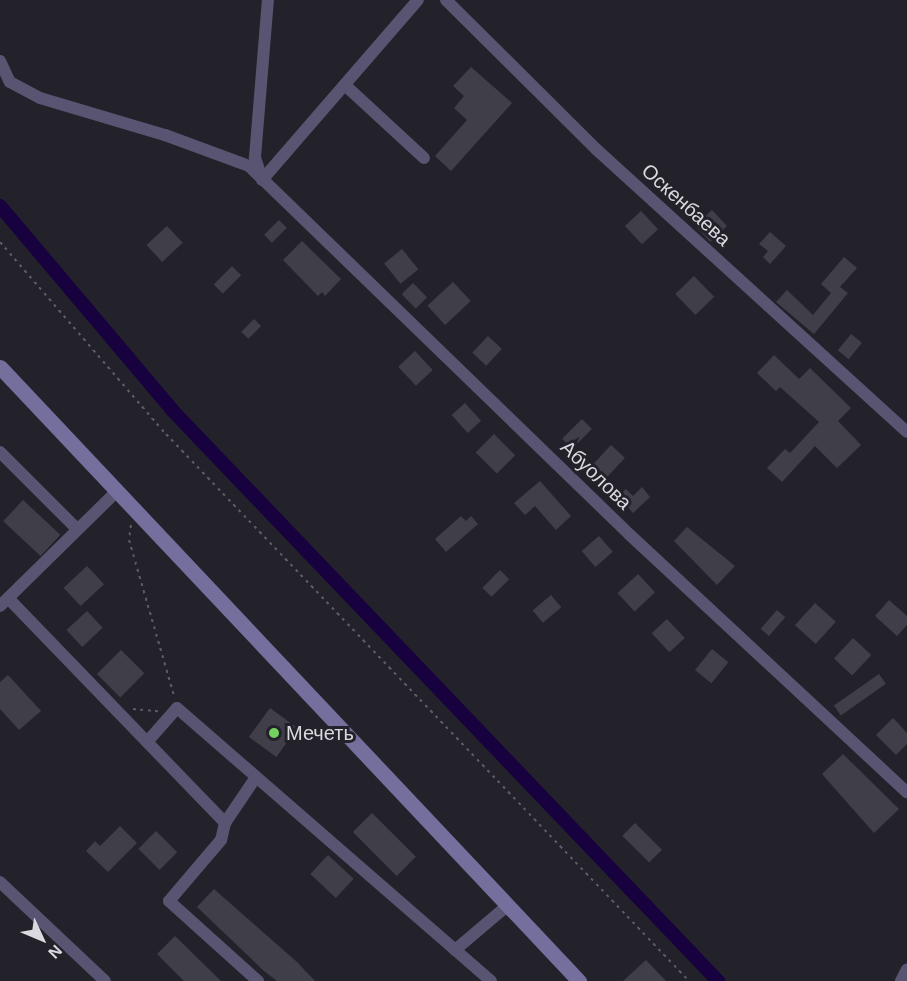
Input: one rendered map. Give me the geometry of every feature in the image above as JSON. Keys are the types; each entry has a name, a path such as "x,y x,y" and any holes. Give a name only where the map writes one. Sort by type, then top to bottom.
{"main road":[{"path":"0,368 579,981"}],"street":[{"path":"262,180 255,157 268,0"},
{"path":"262,180 346,86 418,0"},
{"name":"Оскенбаева","path":"446,0 596,149 907,432"},
{"name":"Абуолова","path":"0,61 10,82 40,98 195,145 249,166 630,535 907,792"},
{"path":"346,86 424,158"},
{"path":"0,452 78,530"},
{"path":"117,490 4,602 112,706 225,823"},
{"path":"147,742 177,708 491,981"},
{"path":"256,777 225,823 221,840 169,901 258,981"},
{"path":"0,882 105,981"},
{"path":"455,950 508,905"},
{"path":"901,981 907,969"}],"path":[{"path":"0,242 166,434 689,981"},
{"path":"112,706 149,711 177,708 129,540 133,507"}],"building":[{"path":"471,67 512,103 451,171 435,156 467,120 454,108 464,96 453,86"},
{"path":"712,210 727,226 710,242 695,226"},
{"path":"641,211 658,229 642,244 625,226"},
{"path":"279,220 287,228 272,243 264,235"},
{"path":"167,226 183,243 162,262 147,245"},
{"path":"770,232 786,246 770,264 763,257 768,251 759,244"},
{"path":"302,241 341,279 325,296 322,292 318,296 283,260"},
{"path":"402,249 418,269 400,284 384,263"},
{"path":"844,257 857,268 840,287 848,293 814,334 776,302 787,290 813,315 831,293 821,284"},
{"path":"232,266 241,275 223,294 214,284"},
{"path":"694,276 714,297 695,315 675,294"},
{"path":"453,282 471,301 445,325 427,306"},
{"path":"413,283 427,297 416,308 402,294"},
{"path":"254,319 261,326 248,339 241,332"},
{"path":"851,334 862,343 849,359 838,350"},
{"path":"488,336 502,349 486,366 472,353"},
{"path":"415,351 433,370 416,386 398,367"},
{"path":"774,355 799,379 810,368 851,408 838,421 861,445 837,468 815,446 782,482 767,468 785,449 790,453 819,422 780,387 776,391 757,373"},
{"path":"465,403 481,421 468,433 452,415"},
{"path":"582,419 592,429 572,449 562,439"},
{"path":"494,434 515,455 497,474 476,452"},
{"path":"611,445 625,458 602,482 588,469"},
{"path":"540,481 571,516 556,530 535,506 525,515 514,503"},
{"path":"642,487 650,497 633,513 618,496 626,489 633,496"},
{"path":"23,500 60,535 41,556 3,521"},
{"path":"461,516 466,521 471,516 478,524 446,552 435,539"},
{"path":"687,527 735,566 717,585 674,541"},
{"path":"599,536 613,552 595,567 582,551"},
{"path":"87,566 104,584 81,606 64,588"},
{"path":"500,570 509,579 492,597 482,588"},
{"path":"638,574 655,592 635,611 618,593"},
{"path":"551,595 561,607 543,623 533,610"},
{"path":"889,600 907,616 907,625 897,636 875,616"},
{"path":"815,603 836,622 816,644 795,625"},
{"path":"777,610 785,617 769,636 761,629"},
{"path":"87,611 103,628 82,647 67,630"},
{"path":"667,619 685,638 669,652 652,633"},
{"path":"853,638 871,655 852,676 834,658"},
{"path":"712,649 728,662 711,683 695,670"},
{"path":"121,650 144,673 120,697 97,674"},
{"path":"879,674 886,684 841,715 834,706"},
{"path":"8,675 41,711 19,730 0,709 0,682"},
{"name":"Мечеть","path":"270,708 298,728 276,757 249,737"},
{"path":"893,718 907,733 907,744 896,755 876,735"},
{"path":"843,754 899,809 874,833 822,774"},
{"path":"372,813 416,857 397,876 353,832"},
{"path":"635,823 662,850 649,863 622,836"},
{"path":"120,826 137,843 108,872 86,851 95,841 100,846"},
{"path":"156,831 177,852 160,870 138,849"},
{"path":"328,855 354,879 336,898 310,874"},
{"path":"214,889 297,962 315,981 277,981 264,971 197,907"},
{"path":"175,936 221,981 184,981 157,954"},
{"path":"646,960 666,981 623,981"}],"waterway":[{"path":"0,206 173,411 718,981"}],"place":[{"name":"Мечеть","path":"274,733"}]}
